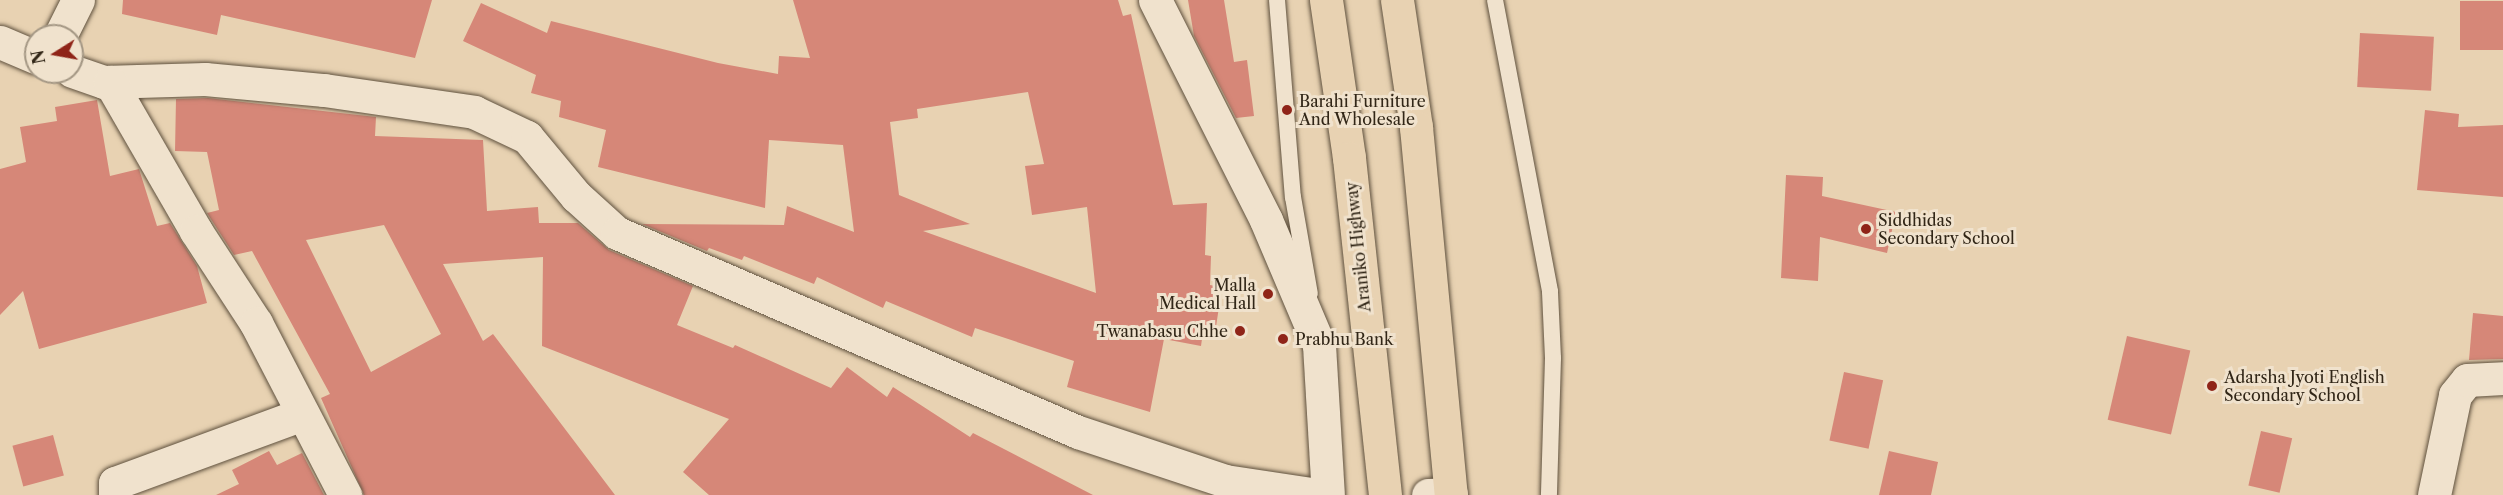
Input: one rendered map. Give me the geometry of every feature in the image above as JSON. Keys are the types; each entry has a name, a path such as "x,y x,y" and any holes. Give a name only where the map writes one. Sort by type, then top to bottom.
{"highway":[{"name":"Araniko Highway","path":"1326,0 1349,158 1385,495"},
{"path":"1397,0 1416,127 1443,495"}],"street":[{"path":"66,24 78,0"},
{"path":"1155,0 1266,220 1319,345 1328,495"},
{"path":"0,42 24,52"},
{"path":"84,74 110,82 205,79 324,90 474,112 527,137 576,196 616,233 1078,432 1225,481 1318,495"},
{"path":"110,82 196,231 256,323 345,495"},
{"path":"2434,495 2455,395 2467,380 2503,378"},
{"path":"115,495 115,483 303,414"}],"lane":[{"path":"1277,0 1293,197 1319,345"},
{"path":"1495,0 1550,292 1553,358 1549,495"}],"building":[{"path":"123,0 432,0 415,58 221,15 217,35 122,14"},
{"path":"793,0 1118,0 1123,16 1131,14 1173,205 1207,203 1205,255 1211,256 1210,285 1222,287 1214,340 1202,339 1201,346 1164,339 1150,412 1067,387 1074,361 975,328 972,337 886,301 883,308 817,277 814,284 744,256 742,260 709,248 707,251 642,224 784,225 787,206 854,232 843,145 769,140 765,208 598,167 606,130 559,117 561,101 531,93 536,75 463,41 481,3 547,33 551,21 718,63 778,74 779,56 810,58","holes":["1028,92 1044,164 1025,166 1032,215 1087,207 1096,293 923,231 970,224 899,195 890,122 918,118 917,109"]},
{"path":"1188,0 1224,0 1234,62 1247,60 1254,116 1236,118 1194,36"},
{"path":"2460,1 2503,1 2503,50 2460,50"},
{"path":"2360,33 2434,37 2431,91 2357,87"},
{"path":"208,98 376,117 375,136 483,140 487,211 538,207 539,223 578,223 609,250 693,286 677,325 733,348 735,345 831,388 847,367 887,397 893,387 970,437 973,433 1093,495 709,495 683,472 729,419 542,346 543,257 443,264 483,341 493,334 615,495 364,495 321,398 330,394 252,251 234,255 207,213 219,210 207,152 175,151 176,99","holes":["384,225 441,334 371,372 306,240"]},
{"path":"97,100 110,176 139,169 157,226 170,223 197,266 207,303 39,349 23,291 0,315 0,169 26,162 20,127 57,121 55,107"},
{"path":"2425,110 2459,114 2458,127 2503,125 2503,197 2417,190"},
{"path":"1786,175 1823,177 1822,196 1896,212 1887,253 1820,237 1818,281 1781,278"},
{"path":"2473,313 2503,316 2503,359 2469,360"},
{"path":"2127,336 2190,351 2171,434 2108,420"},
{"path":"1844,372 1883,380 1869,449 1829,440"},
{"path":"2261,431 2292,438 2280,493 2248,486"},
{"path":"53,435 64,476 23,486 12,446"},
{"path":"269,451 277,465 302,453 324,495 216,495 239,484 232,470"},
{"path":"1889,451 1938,462 1931,495 1879,495"}],"place":[{"name":"Barahi Furniture And Wholesale","path":"1287,110"},
{"name":"Siddhidas Secondary School","path":"1866,229"},
{"name":"Malla Medical Hall","path":"1268,294"},
{"name":"Twanabasu Chhe","path":"1240,331"},
{"name":"Prabhu Bank","path":"1283,339"},
{"name":"Adarsha Jyoti English Secondary School","path":"2212,386"}]}
